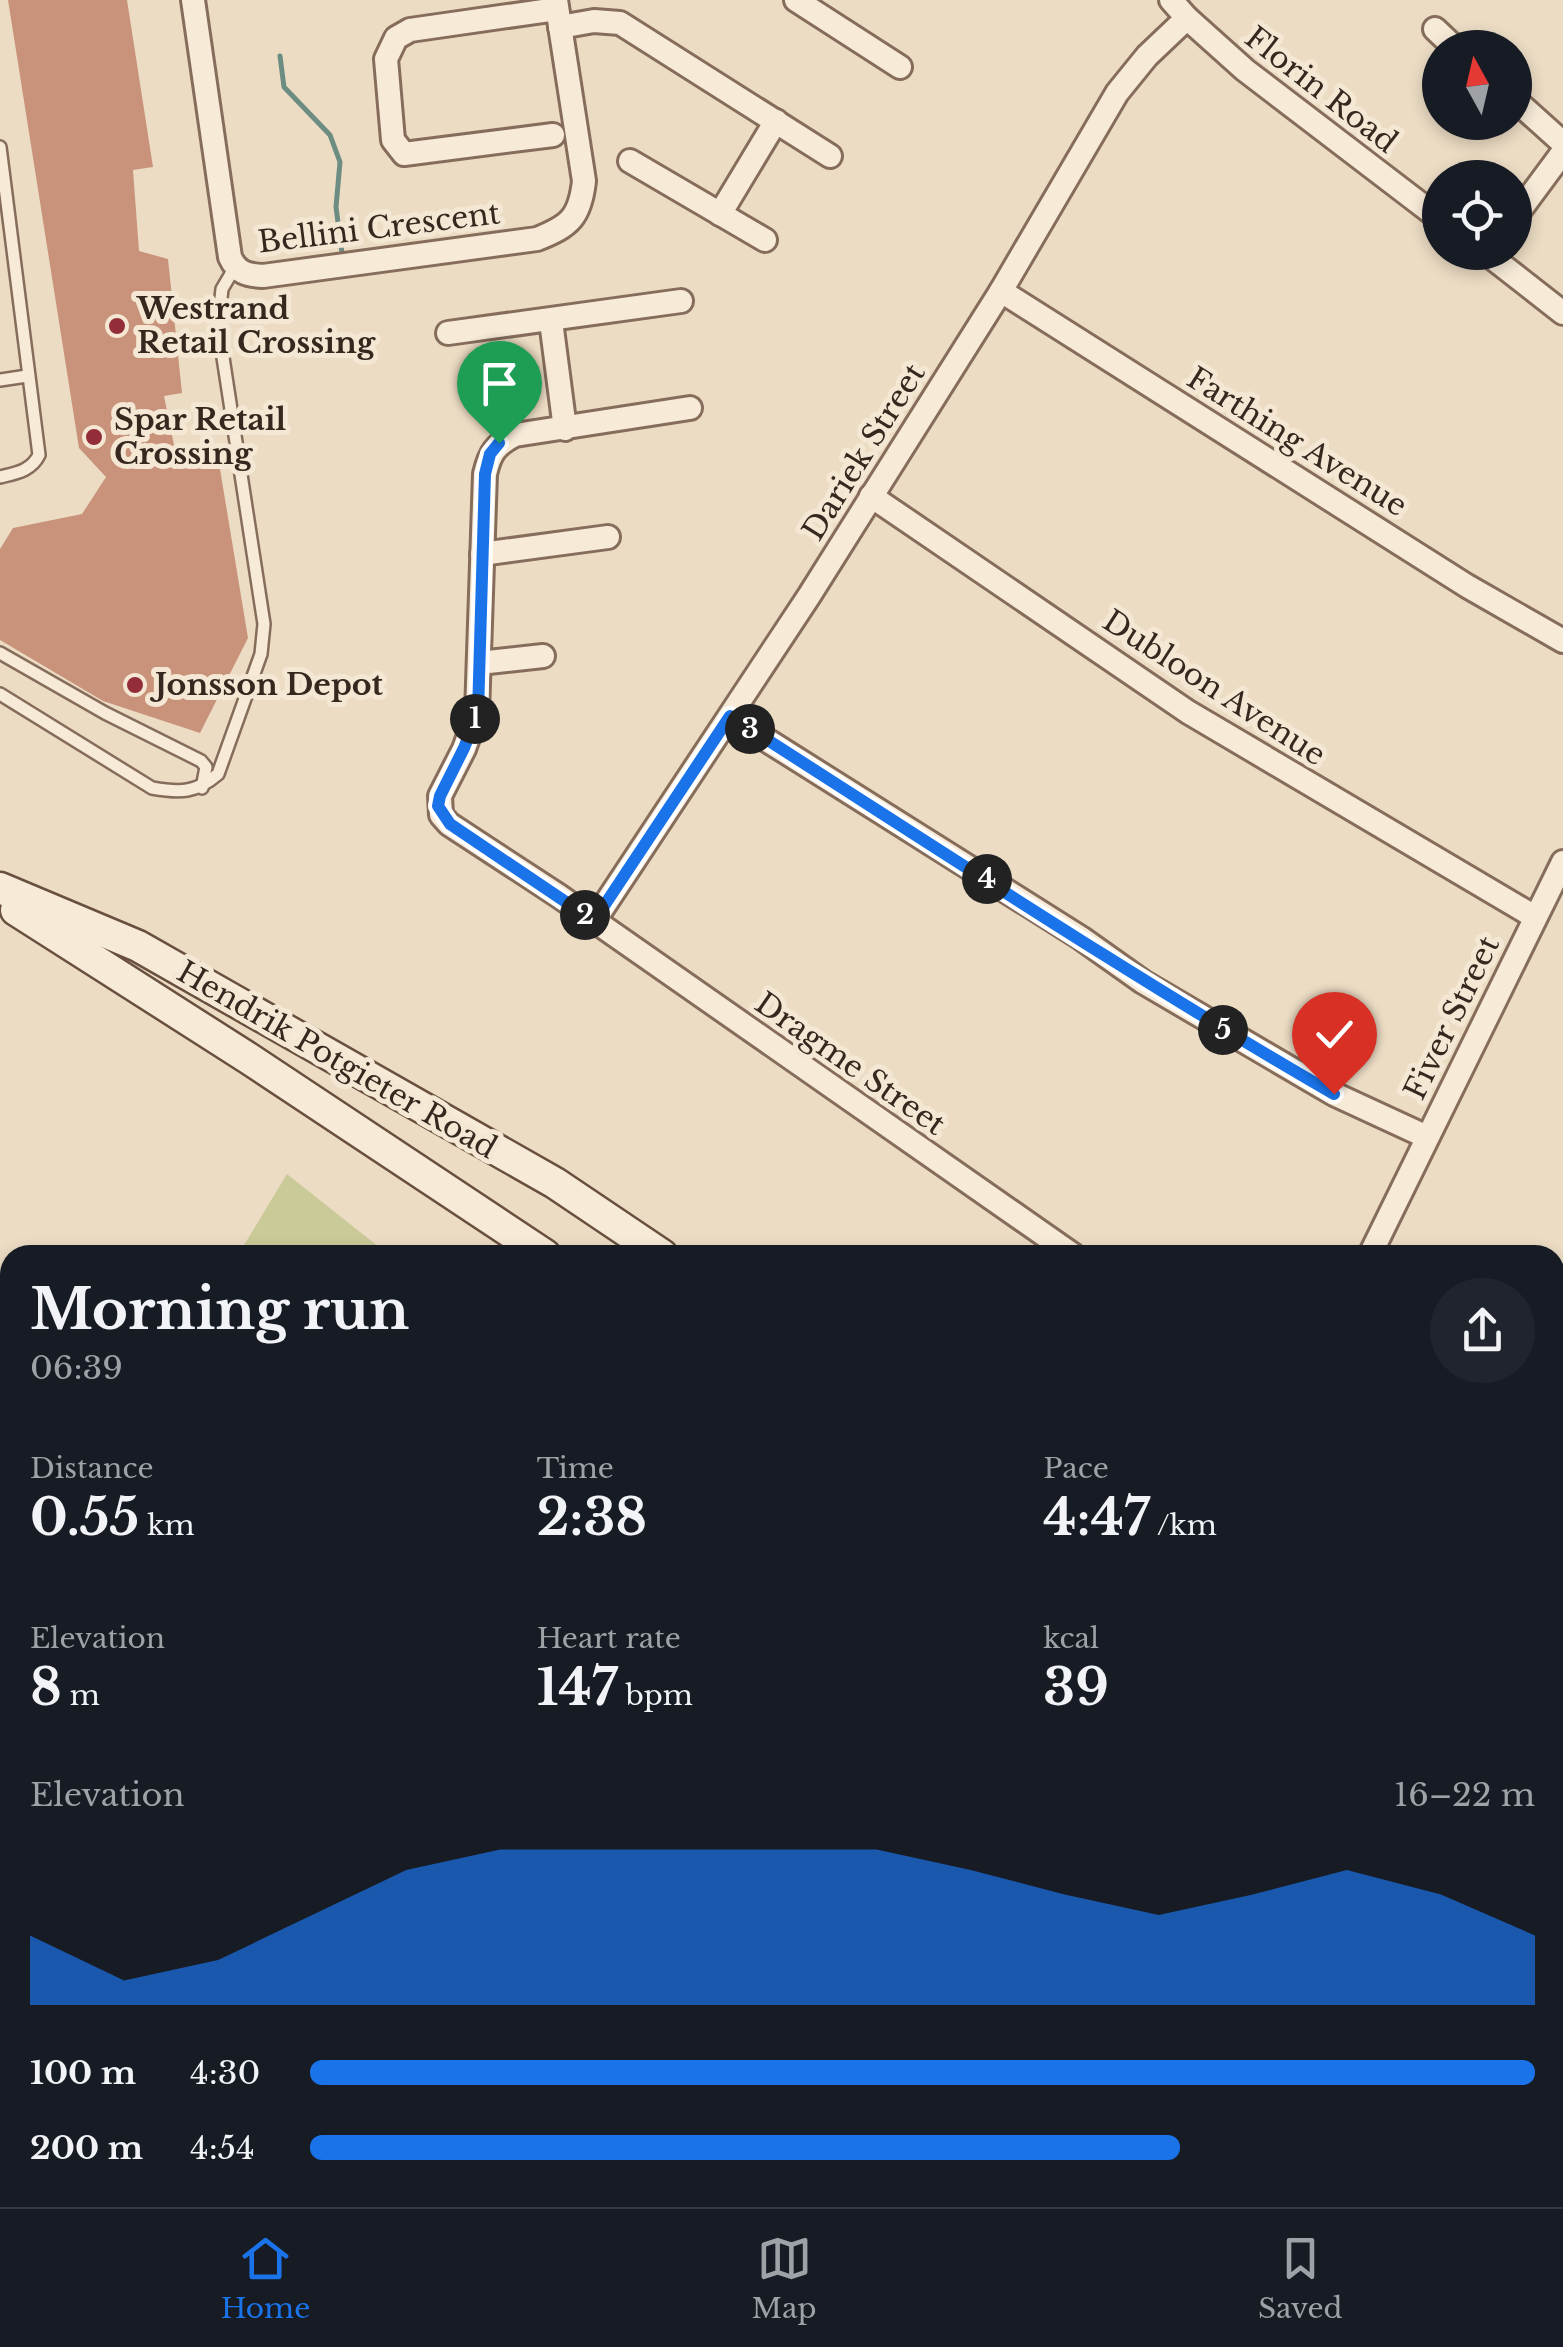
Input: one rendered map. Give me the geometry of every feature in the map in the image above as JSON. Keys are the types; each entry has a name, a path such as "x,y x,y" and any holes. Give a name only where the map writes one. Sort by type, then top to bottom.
{"main road":[{"name":"Hendrik Potgieter Road","path":"0,888 138,946 556,1183 647,1245"},
{"name":"Hendrik Potgieter Road","path":"0,900 530,1245"}],"street":[{"name":"Bellini Crescent","path":"193,0 230,256 242,273 264,276 537,239 562,230 581,207 584,181 558,12"},
{"path":"796,0 832,10 900,66"},
{"path":"553,135 412,155 400,150 393,140 386,59 396,38 410,30 515,7 620,23 830,156"},
{"name":"Florin Road","path":"1179,9 1259,82 1422,205"},
{"name":"Dariek Street","path":"594,921 1001,291 1118,93 1179,9"},
{"path":"1532,115 1563,143"},
{"path":"720,214 776,121"},
{"path":"1532,194 1563,152"},
{"path":"630,162 765,240"},
{"path":"1509,270 1563,313"},
{"name":"Farthing Avenue","path":"1001,291 1467,586 1563,641"},
{"path":"448,333 681,301"},
{"path":"551,321 565,429"},
{"path":"543,656 479,664 485,474 490,454 499,443 514,436 690,408"},
{"name":"Dubloon Avenue","path":"871,496 1188,712 1535,917"},
{"path":"482,554 608,537"},
{"name":"Dragme Street","path":"479,664 478,713 440,796 441,814 450,824 1059,1245"},
{"path":"730,716 1159,991 1334,1094 1427,1137"},
{"name":"Fiver Street","path":"1375,1245 1563,862"}],"lane":[{"path":"0,147 39,455 26,470 0,477"},
{"path":"0,694 152,788 180,793 202,788 218,774 261,654 264,624 218,326 222,289 235,267"},
{"path":"0,380 28,376"},
{"path":"0,653 105,713 201,760 206,767 202,788"}],"green space":[{"path":"287,1174 376,1245 244,1245"}],"building":[{"name":"Westrand Retail Crossing","path":"8,0 127,0 153,167 133,170 139,251 168,259 182,393 164,396 176,455 216,445 248,638 200,733 103,701 0,640 0,549 13,528 82,514 106,477 79,448"}],"waterway":[{"path":"280,56 284,87 330,135 340,162 336,207 342,253"}],"place":[{"name":"Westrand Retail Crossing","path":"117,326"},
{"name":"Spar Retail Crossing","path":"94,437"},
{"name":"Jonsson Depot","path":"135,685"}],"route":[{"path":"499,443 490,454 485,474 478,713 438,806 450,824 594,921 730,716 1081,938 1143,982 1334,1094"}]}
